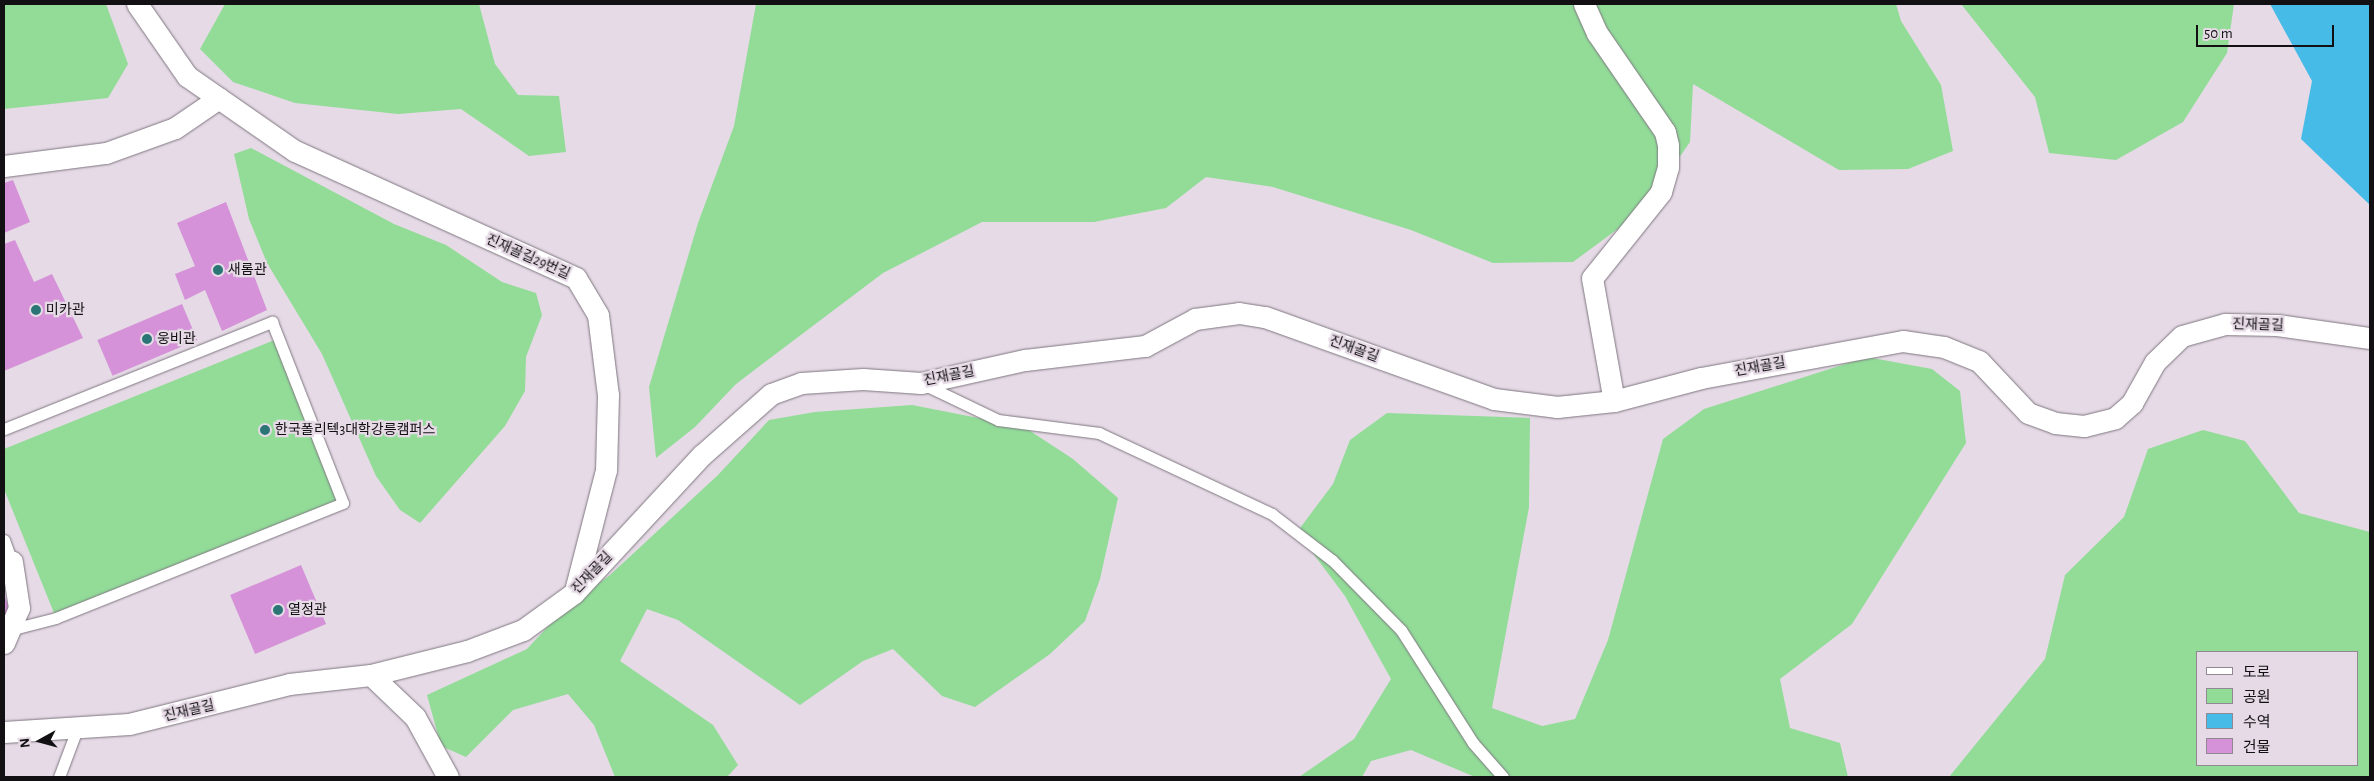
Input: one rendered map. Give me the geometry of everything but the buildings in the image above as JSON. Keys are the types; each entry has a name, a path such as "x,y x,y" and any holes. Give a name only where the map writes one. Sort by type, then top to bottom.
{"street":[{"name":"진재골길29번길","path":"137,4 187,76 294,151 576,278 598,315 608,395 606,470 574,593"},
{"path":"1584,4 1597,33 1665,132 1668,146 1668,167 1661,192 1592,278 1614,401"},
{"path":"4,166 106,153 175,128 219,98"},
{"name":"진재골길","path":"4,732 77,729 192,711 289,684 371,675 467,651 522,630 574,593 702,455 771,394 824,380 922,383 1025,360 1145,346 1195,319 1240,313 1265,317 1494,399 1557,407 1614,401 1701,378 1904,342 1944,347 1979,361 2028,413 2055,423 2084,426 2114,418 2132,403 2155,362 2182,336 2226,324 2277,325 2370,338"},
{"path":"6,637 20,608 12,562"},
{"path":"371,675 415,717 448,777"}],"lane":[{"path":"4,429 272,322 343,503 6,637"},
{"path":"922,383 998,420 1099,433 1272,514 1332,560 1401,630 1473,742 1503,777"},
{"path":"4,540 12,562"},
{"path":"59,777 77,729"}],"green space":[{"path":"4,4 106,4 128,64 108,98 4,109"},
{"path":"225,4 479,4 495,64 518,95 559,96 566,152 529,156 461,109 398,114 295,103 233,82 200,49"},
{"path":"756,4 1896,4 1901,21 1941,85 1953,151 1908,169 1839,170 1693,84 1690,142 1642,211 1573,262 1493,263 1411,230 1273,187 1206,177 1166,208 1094,222 982,222 883,273 736,384 695,427 656,458 649,387 698,223 734,126"},
{"path":"1961,4 2234,4 2227,53 2183,122 2116,160 2049,153 2035,97"},
{"path":"251,148 394,224 446,245 502,282 536,293 542,315 526,357 525,391 505,426 420,523 400,510 376,476 322,354 267,263 249,219 234,154"},
{"path":"277,339 343,503 56,618 4,489 4,449"},
{"path":"1867,357 1932,369 1960,391 1966,443 1852,624 1780,679 1790,728 1840,743 1848,777 1475,777 1411,750 1371,761 1362,777 1299,777 1354,739 1391,679 1345,596 1297,532 1333,484 1350,440 1387,413 1530,418 1529,507 1492,708 1542,726 1575,719 1608,640 1663,439 1704,409"},
{"path":"912,405 1024,427 1073,459 1118,498 1100,579 1085,621 1050,654 975,707 942,696 893,649 863,661 800,705 678,620 647,609 620,661 713,725 738,765 727,777 615,777 594,725 568,694 513,710 466,757 441,746 427,695 527,649 565,608 610,575 718,475 769,420 815,412"},
{"path":"2203,430 2245,441 2299,513 2370,532 2370,777 1949,777 2045,659 2065,575 2124,517 2148,449"}],"water":[{"path":"2270,4 2370,4 2370,205 2301,139 2312,81"}],"place":[{"name":"새롬관","path":"218,270"},
{"name":"미카관","path":"36,310"},
{"name":"웅비관","path":"147,339"},
{"name":"한국폴리텍3대학강릉캠퍼스","path":"265,430"},
{"name":"열정관","path":"278,610"}]}
